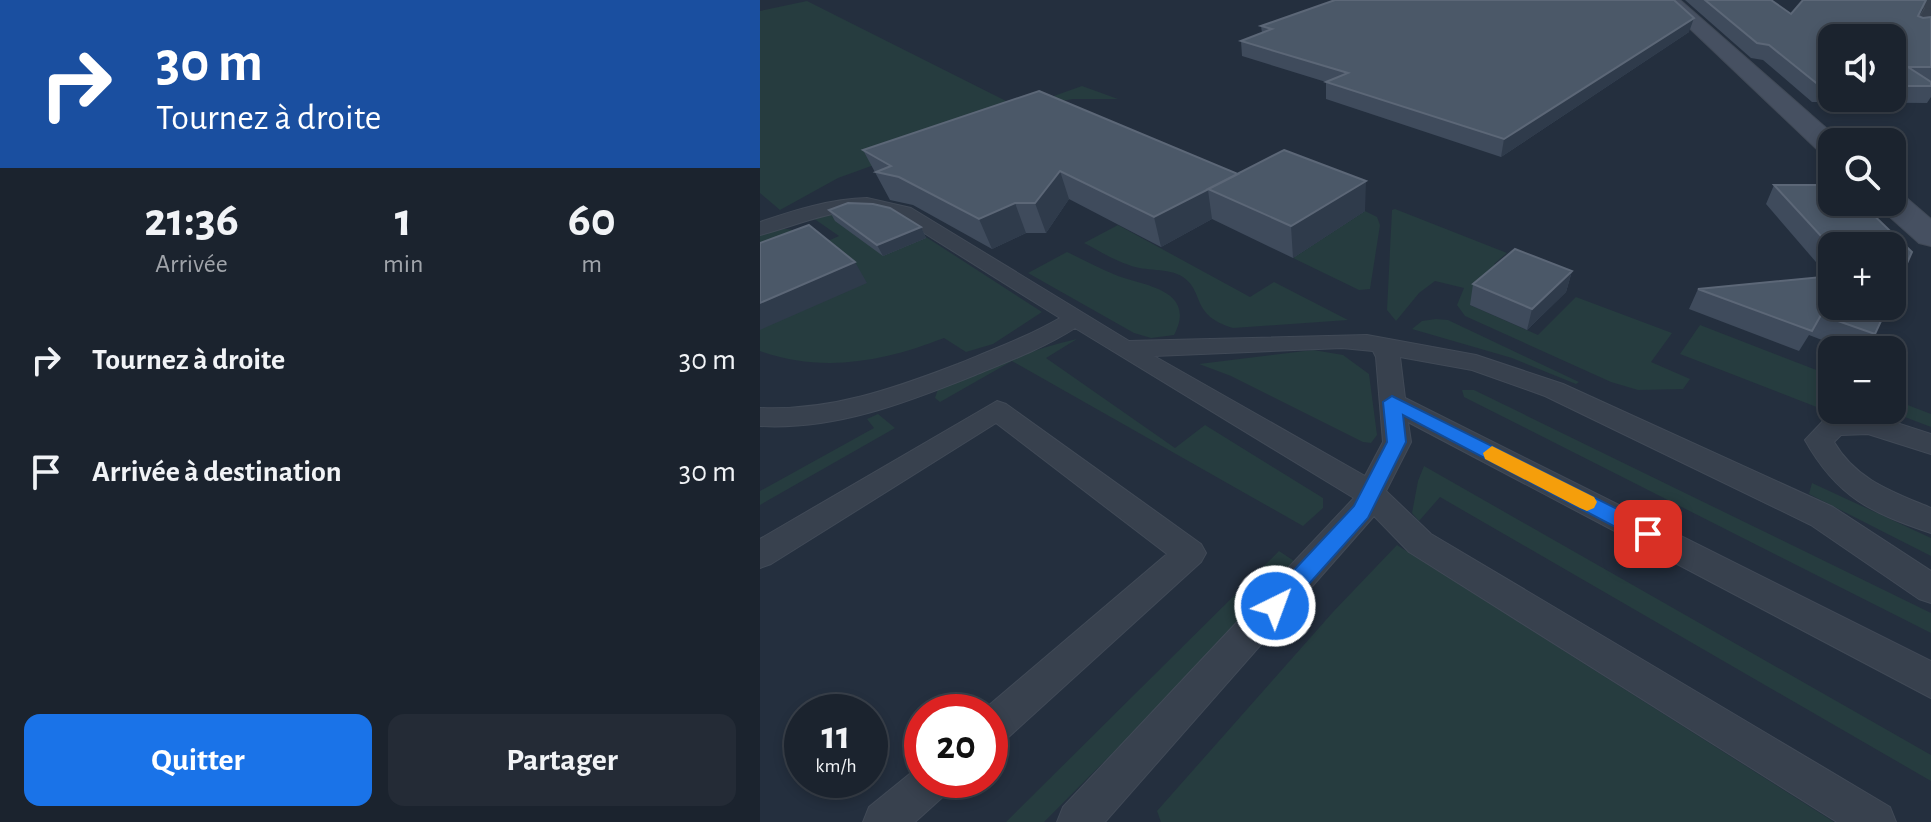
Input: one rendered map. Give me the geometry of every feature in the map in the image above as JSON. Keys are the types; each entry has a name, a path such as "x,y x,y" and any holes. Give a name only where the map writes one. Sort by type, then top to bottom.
{"street":[{"path":"1669,0 1818,135"},
{"path":"1912,0 1931,5"},
{"path":"1906,214 1931,236"}],"lane":[{"path":"1919,28 1931,5"},
{"path":"760,229 831,206 861,203 887,205 904,212 1075,319 1371,494 1420,543 1875,822"},
{"path":"760,417 785,419 863,408 983,362 1054,332 1075,319"},
{"path":"1125,349 1342,341 1367,342 1476,363 1554,390 1822,516 1931,589"},
{"path":"1078,822 1361,512 1397,442 1388,357 1382,346"},
{"path":"1392,402 1931,680"},
{"path":"760,555 997,410 1190,553 1008,713"},
{"path":"1931,444 1869,424 1834,426 1819,440 1830,463 1853,487 1931,521"},
{"path":"884,822 911,798"}],"green space":[{"path":"807,1 1020,108 1082,86 1118,99 1073,99 1043,104 838,178 780,210 760,193 760,11"},
{"path":"1392,210 1507,253 1494,264 1509,270 1470,305 1538,335 1576,297 1672,333 1651,362 1690,379 1683,389 1638,390 1611,382 1465,316 1457,305 1464,288 1435,281 1419,293 1396,321 1387,310"},
{"path":"1365,211 1377,217 1380,225 1370,289 1359,290 1293,258"},
{"path":"821,214 892,215 1042,312 993,344 966,352 944,338 898,353 852,362 806,362 760,351 760,233 791,230 819,245 839,236 813,218"},
{"path":"1118,225 1250,297 1274,282 1348,320 1233,328 1219,323 1204,310 1194,289 1183,277 1129,265 1084,243"},
{"path":"1067,252 1118,276 1166,293 1179,309 1174,335 1151,338 1134,333 1028,273"},
{"path":"1448,320 1579,382 1576,384 1512,358 1412,329 1422,321"},
{"path":"1700,325 1818,371 1818,408 1680,354"},
{"path":"1077,339 1046,358 1175,448 1205,425 1323,498 1323,508 1303,526 1012,361 940,402 935,398 938,389 1024,354"},
{"path":"1313,350 1343,355 1369,374 1377,435 1371,443 1363,442 1231,376 1199,364"},
{"path":"1462,390 1474,390 1931,613 1931,633 1464,397"},
{"path":"1906,404 1931,414 1931,427 1906,417"},
{"path":"878,414 895,428 760,505 760,491 874,428 867,419"},
{"path":"1424,466 1931,755 1931,781 1440,497 1419,521 1412,513"},
{"path":"1812,483 1931,538 1931,556 1809,494"},
{"path":"1397,545 1834,822 1161,822 1157,811 1333,612"},
{"path":"1279,551 1300,565 1044,822 1006,822"}],"building":[{"path":"1335,0 1674,0 1694,18 1504,139 1326,82 1348,73 1241,41 1272,29 1261,26"},
{"path":"1705,0 1771,0 1791,14 1803,0 1926,0 1918,16 1931,17 1931,67 1908,67 1931,82 1931,86 1906,86 1906,24 1818,24 1818,84 1769,45 1757,43"},
{"path":"1039,91 1238,174 1154,217 1060,171 1035,203 1015,203 979,219 899,177 876,172 891,166 863,150"},
{"path":"1284,150 1366,181 1291,226 1208,189"},
{"path":"1774,185 1818,185 1818,216 1875,216 1891,232 1818,232"},
{"path":"848,203 890,208 921,227 877,245 829,210"},
{"path":"809,225 855,262 760,303 760,243"},
{"path":"1906,246 1912,252 1906,266"},
{"path":"1515,249 1572,271 1532,309 1473,284"},
{"path":"1818,277 1818,320 1812,331 1698,289"},
{"path":"1835,320 1882,320 1875,334"}],"slow traffic":[{"path":"1492,453 1587,502"}],"route":[{"path":"1275,606 1361,512 1397,442 1392,402 1648,534"}]}
